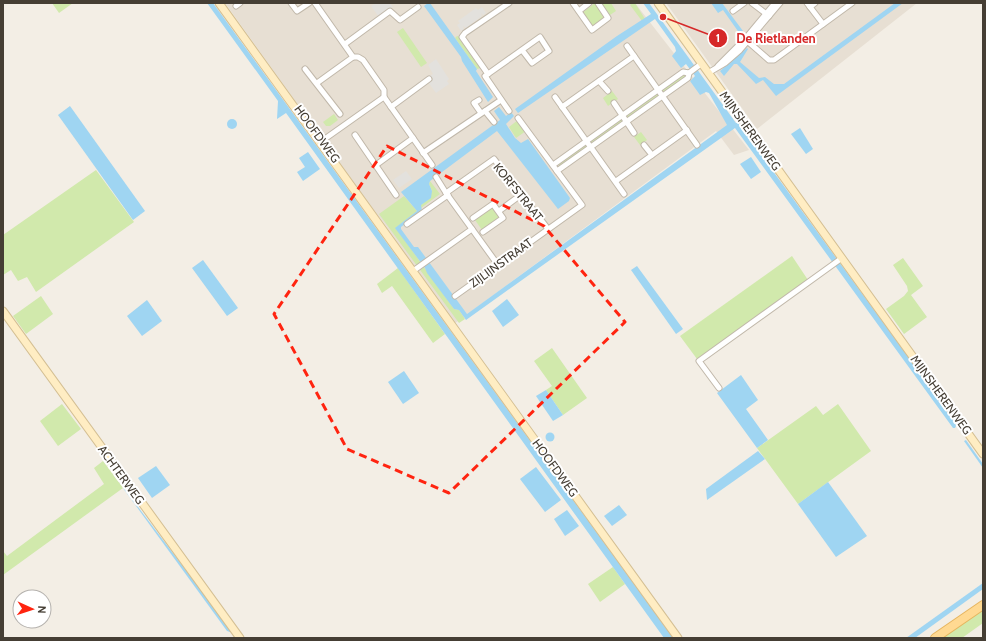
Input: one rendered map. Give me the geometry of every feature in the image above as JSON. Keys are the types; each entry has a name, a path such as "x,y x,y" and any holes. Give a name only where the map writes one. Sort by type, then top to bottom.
{"main road":[{"path":"935,638 983,605"}],"street":[{"name":"HOOFDWEG","path":"219,3 321,142 678,638"},
{"path":"291,3 297,11 309,3"},
{"path":"315,3 353,57"},
{"path":"488,74 462,37 464,33 509,3"},
{"path":"573,3 592,30 608,18 598,3"},
{"path":"579,11 589,3"},
{"name":"MIJNSHERENWEG","path":"658,3 700,65 708,73 840,260 983,454"},
{"path":"733,11 744,3"},
{"path":"752,3 768,15"},
{"path":"768,15 775,3"},
{"path":"708,73 718,66 746,40 780,3"},
{"path":"815,3 808,5 823,24"},
{"path":"746,40 769,60 774,60 852,3"},
{"path":"345,44 390,11 400,20 418,7"},
{"path":"509,111 485,76 540,37 549,51 532,64 522,50"},
{"path":"627,46 664,96 697,145"},
{"path":"562,107 634,56"},
{"path":"317,83 353,57 358,57 363,60 384,90 384,97 432,165"},
{"path":"553,165 588,142 683,72 689,72 700,65"},
{"path":"305,69 340,114"},
{"path":"518,118 557,172 688,78 689,72"},
{"path":"391,107 429,80"},
{"path":"599,81 608,91"},
{"path":"321,142 384,97"},
{"path":"555,97 624,194"},
{"path":"479,100 474,103 494,122"},
{"path":"423,153 501,100"},
{"path":"614,103 634,133"},
{"path":"616,181 688,130"},
{"path":"355,134 396,196"},
{"path":"376,164 413,138"},
{"path":"644,145 652,155"},
{"name":"KORFSTRAAT","path":"407,224 494,159 548,229"},
{"name":"ZIJLIJNSTRAAT","path":"455,296 582,205 557,172"},
{"path":"436,177 498,265"},
{"path":"499,211 522,194"},
{"path":"473,218 493,204 499,211 502,218 483,232"},
{"path":"413,271 472,229"},
{"path":"719,388 700,361 840,260"},
{"name":"ACHTERWEG","path":"3,311 240,638"}],"highlighted area":[{"path":"387,146 544,226 625,322 449,493 347,449 274,314"}],"shaded area":[{"path":"225,3 635,3 749,150 734,155 716,131 454,324 384,223 334,159 306,116"},
{"path":"376,3 390,3 393,7 379,17 371,6"},
{"path":"666,3 917,3 757,129"},
{"path":"482,7 486,13 483,15 481,13 482,16 466,28 463,26 464,29 461,31 457,25 460,23 458,21 476,8 478,10"},
{"path":"436,59 449,79 447,81 449,84 436,93 426,79 433,74 428,65"},
{"path":"406,171 412,179 399,188 393,180"}],"green space":[{"path":"52,3 73,3 59,13"},
{"path":"595,3 604,17 592,27 582,13"},
{"path":"601,3 611,3 616,11 610,15"},
{"path":"635,3 645,19 642,21 630,5"},
{"path":"403,28 427,63 421,67 397,32"},
{"path":"457,36 481,68 477,69 455,38"},
{"path":"684,74 686,77 560,167 558,164"},
{"path":"612,91 618,99 608,106 603,98"},
{"path":"334,114 338,120 330,126 326,126 323,122"},
{"path":"518,120 526,131 516,138 509,127"},
{"path":"641,132 647,140 640,145 634,137"},
{"path":"96,170 134,222 36,292 27,277 18,281 11,270 3,275 3,235"},
{"path":"430,181 440,194 421,208 421,205 432,191 429,184"},
{"path":"404,196 417,211 396,228 454,309 459,310 465,319 459,323 379,214"},
{"path":"493,206 500,217 482,230 475,220"},
{"path":"792,256 808,280 697,359 680,336"},
{"path":"903,258 923,286 911,295 927,317 904,334 886,309 904,296 908,291 907,286 893,265"},
{"path":"398,268 445,334 433,343 392,286 382,293 377,284"},
{"path":"41,296 53,314 26,334 13,316"},
{"path":"552,348 587,398 563,415 546,390 552,386 534,361"},
{"path":"62,404 81,429 58,446 40,421"},
{"path":"838,404 871,451 798,504 757,448 816,406 823,415"},
{"path":"103,461 123,488 3,575 3,551 7,556 104,484 94,468"},
{"path":"613,567 625,584 600,602 588,584"},
{"path":"983,610 983,623 962,638 938,638"}],"water":[{"path":"207,3 213,3 673,638 664,638 286,113 277,119 278,101"},
{"path":"430,3 477,69 476,71 493,97 488,102 462,61 461,57 424,6"},
{"path":"643,3 649,3 736,123 738,123 957,424 955,428 953,428 735,128 466,320 459,310 454,309 427,273 425,268 395,228 417,211 401,192 500,120 494,111 499,107 506,116 511,112 514,116 506,124 515,138 521,143 528,139 570,198 569,201 558,209 497,131 430,181 429,184 432,191 431,198 421,205 422,211 401,227 401,229 414,247 418,247 467,314 727,125 709,93 706,92 700,95 690,81 695,76 686,64 681,68 672,56 676,51 675,47 655,19 518,113 515,109 617,36 651,14"},
{"path":"711,3 722,3 743,31 740,34 723,10 718,13"},
{"path":"895,3 903,3 776,96 763,80 756,84 737,64 734,64 724,76 720,71 747,48 748,49 740,62 759,78 765,77 774,84 784,84"},
{"path":"70,106 145,211 133,220 58,115"},
{"path":"230,119 234,119 237,124 234,129 230,129 227,126 227,122"},
{"path":"800,128 813,149 806,154 791,134"},
{"path":"308,152 320,169 303,181 297,172 305,167 299,158"},
{"path":"751,157 761,172 751,179 740,164"},
{"path":"203,260 238,308 227,316 192,268"},
{"path":"637,266 683,329 676,334 631,270"},
{"path":"507,299 519,315 503,327 492,311"},
{"path":"147,300 162,321 142,336 127,316"},
{"path":"404,371 419,393 403,404 388,382"},
{"path":"741,375 758,400 746,409 768,440 757,448 717,393"},
{"path":"546,390 563,415 553,421 536,396"},
{"path":"550,432 555,437 550,442 545,437"},
{"path":"966,440 983,464 983,468 964,441"},
{"path":"758,451 765,459 707,500 706,489"},
{"path":"156,466 170,485 152,498 138,478"},
{"path":"536,467 561,500 545,512 520,479"},
{"path":"828,482 867,536 836,557 798,504"},
{"path":"123,487 231,630 230,632 227,631"},
{"path":"619,505 627,515 612,526 604,516"},
{"path":"567,510 579,526 565,536 554,519"},
{"path":"983,583 983,589 915,638 906,638"}],"place":[{"name":"De Rietlanden","path":"663,17"}]}
